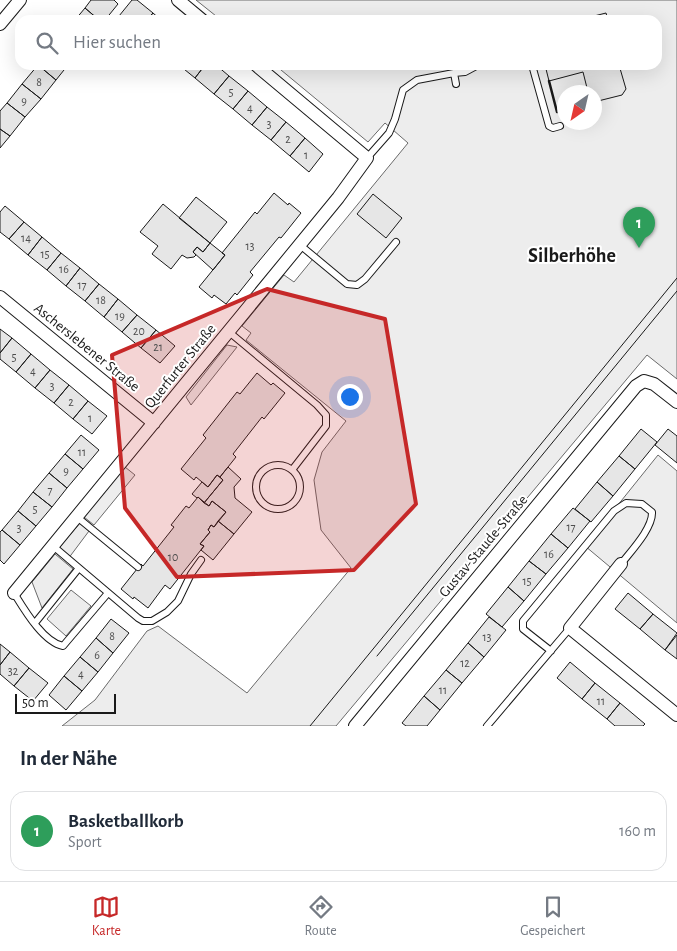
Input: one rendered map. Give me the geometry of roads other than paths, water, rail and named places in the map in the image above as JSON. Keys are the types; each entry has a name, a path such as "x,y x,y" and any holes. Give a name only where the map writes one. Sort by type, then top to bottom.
{"street":[{"path":"0,24 20,0"},
{"path":"178,0 196,15"},
{"path":"262,70 368,158"},
{"name":"Querfurter Straße","path":"14,593 300,245 368,158"},
{"name":"Ascherslebener Straße","path":"0,297 154,422"},
{"name":"Gustav-Staude-Straße","path":"355,726 636,386 644,381 654,384 677,402"},
{"path":"621,564 570,628 677,715"}],"lane":[{"path":"368,158 389,133 403,90 417,80 469,70"},
{"path":"533,70 549,126 553,128 557,127"},
{"path":"454,73 456,84"},
{"path":"300,245 347,284 357,285 365,279 396,242"},
{"path":"228,332 317,405 326,415 326,426 292,470"},
{"path":"270,466 285,466 292,470 299,482 300,489 295,501 283,509 270,508 264,504 256,491 258,476 270,466"},
{"path":"551,651 523,629 523,621 614,511 626,502 642,504 652,512 653,517 647,529 621,564"},
{"path":"77,516 96,534 138,567"},
{"path":"53,546 143,621 152,621 167,612 178,601 191,574 201,560"},
{"path":"34,623 78,568"},
{"path":"14,593 34,623 50,640 63,646 108,593"},
{"path":"487,726 570,628"}],"tram line":[{"path":"310,726 677,278"},
{"path":"377,656 677,291"}],"place":[{"name":"Basketballkorb","path":"639,248"}],"district":[{"name":"Silberhöhe","path":"572,255"}]}
